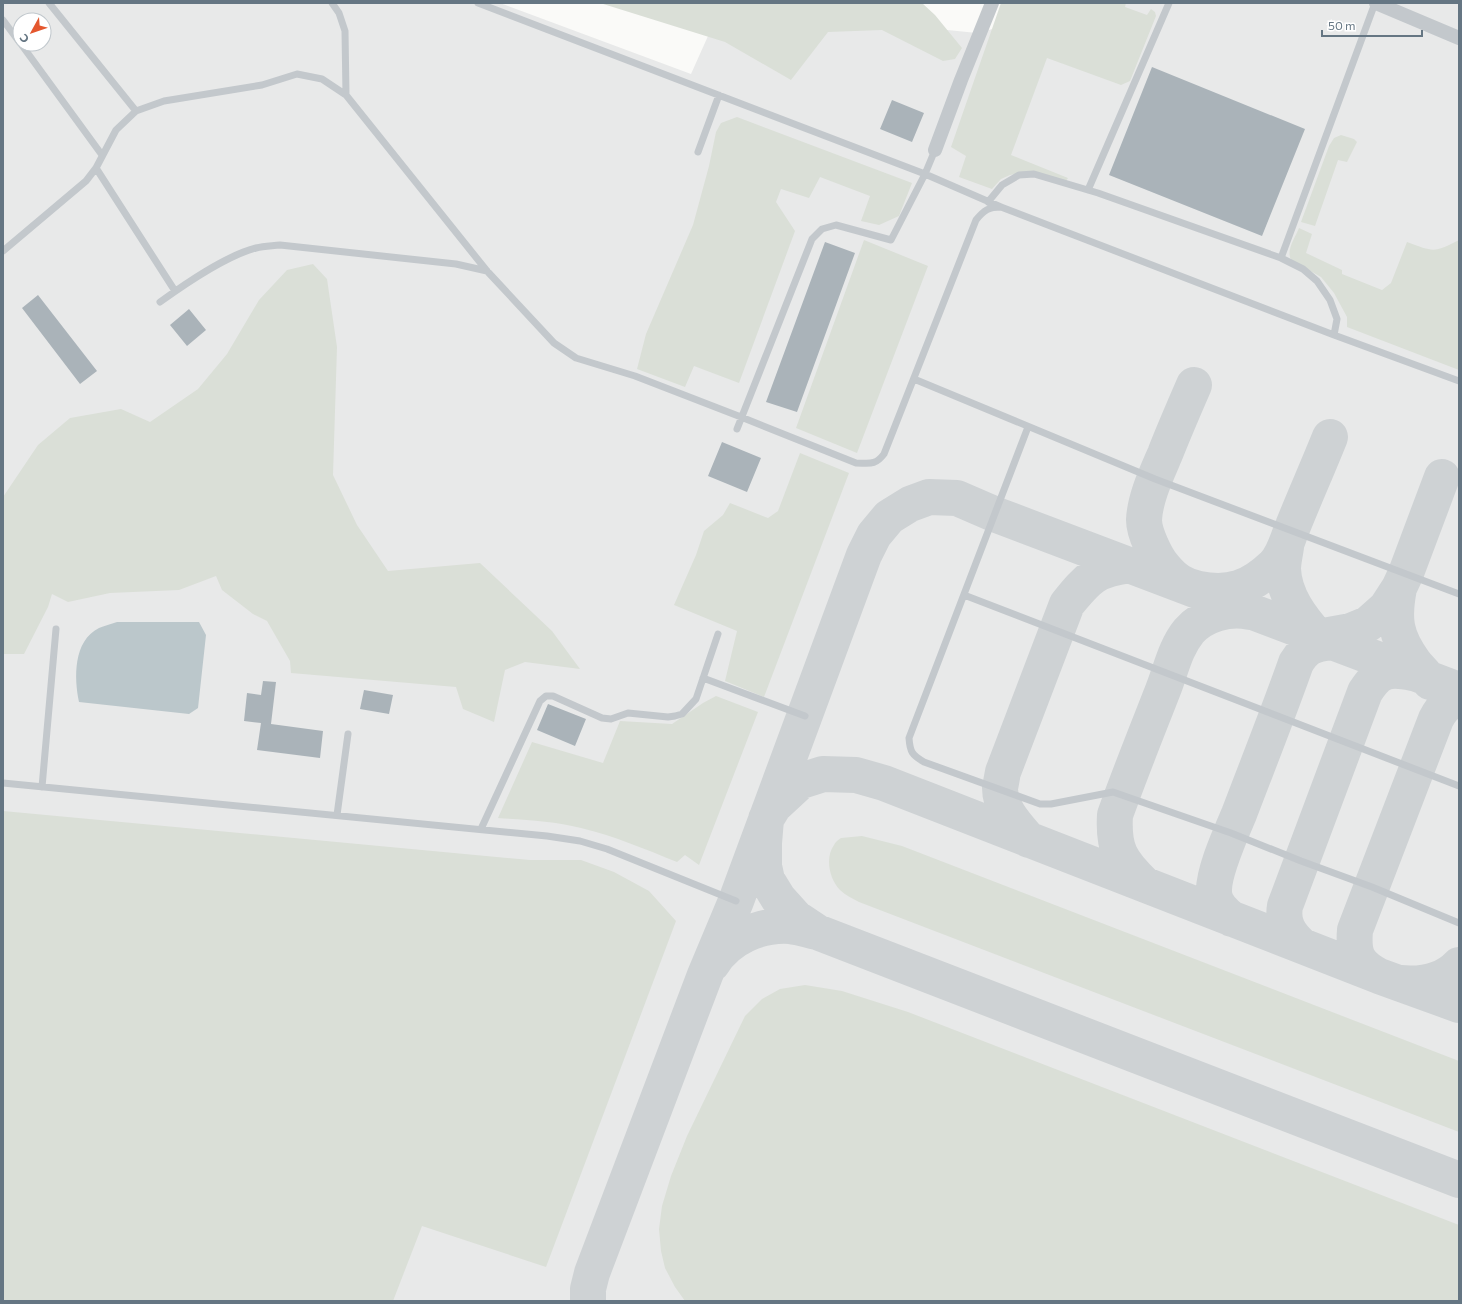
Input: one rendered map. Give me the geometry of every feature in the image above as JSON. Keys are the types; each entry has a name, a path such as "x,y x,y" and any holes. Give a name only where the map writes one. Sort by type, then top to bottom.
{"street":[{"path":"935,150 992,3"},
{"path":"1375,3 1459,38"}],"lane":[{"path":"49,3 136,111"},
{"path":"332,3 339,13 345,31 346,95"},
{"path":"478,3 925,174 988,202 1334,335 1459,381"},
{"path":"1088,190 1169,3"},
{"path":"1281,258 1375,3"},
{"path":"3,20 12,33"},
{"path":"26,52 102,155"},
{"path":"3,251 86,182 96,168 116,130 136,111 164,101 262,85 297,74 322,79 346,95 488,271 554,343 576,358 635,376 856,463 874,463 884,454 976,220 983,211 992,207 1001,207"},
{"path":"698,152 720,95"},
{"path":"737,429 812,239 822,229 836,225 891,240 925,174 935,150"},
{"path":"96,168 175,291"},
{"path":"988,202 1002,185 1019,175 1034,174 1088,190 1281,258 1303,269 1317,281 1330,300 1337,319 1334,335"},
{"path":"160,302 175,291 231,257 256,248 280,244 456,264 488,271"},
{"path":"914,379 1155,479 1459,594"},
{"path":"1028,427 909,738 910,749 915,757 924,762 1040,804 1051,804 1113,792 1231,832 1459,923"},
{"path":"964,595 1459,786"},
{"path":"42,786 56,629"},
{"path":"481,829 540,701 546,696 554,696 602,718 611,719 628,713 668,717 682,714 696,699 718,634"},
{"path":"703,678 805,716"},
{"path":"336,815 348,734"},
{"path":"3,783 481,829 580,841 607,849 736,901"}],"shaded area":[{"path":"3,3 500,3 691,74 721,7 977,33 1008,25 1017,3 1459,3 1459,1301 3,1301"},
{"path":"600,3 922,3 935,15 962,48 955,59 943,61 882,30 828,32 791,80 725,42"},
{"path":"1001,3 1126,3 1125,7 1147,15 1151,9 1155,12 1156,16 1130,81 1121,85 1047,58 1011,155 1068,178 1066,181 1032,171 1010,175 1001,179 992,189 959,177 966,156 951,147"},
{"path":"737,117 912,183 899,216 879,225 861,221 870,196 820,177 809,198 781,189 776,202 795,231 739,383 694,366 685,387 637,369 646,334 693,225 709,166 716,132 721,123"},
{"path":"1341,135 1354,139 1357,142 1347,162 1338,160 1315,226 1301,222 1329,146 1334,138"},
{"path":"1299,228 1312,234 1306,253 1342,270 1342,274 1382,290 1391,283 1407,242 1423,248 1434,250 1459,240 1459,370 1347,327 1347,317 1334,293 1321,277 1291,260 1290,248"},
{"path":"864,240 928,266 857,453 796,428"},
{"path":"313,264 327,279 337,347 333,475 357,525 388,571 480,563 552,631 580,669 525,662 505,670 494,722 463,709 456,687 291,673 290,661 267,621 253,614 222,590 216,576 179,590 110,593 68,602 52,594 48,607 24,654 3,654 3,497 38,445 70,418 121,409 150,422 198,389 227,354 259,300 287,270"},
{"path":"800,453 849,473 764,697 725,681 737,631 674,605 696,555 704,531 723,515 730,503 768,518 778,511"},
{"path":"117,622 199,622 206,635 198,708 189,714 79,702 76,671 77,661 84,642 90,634 99,628"},
{"path":"716,696 758,712 699,865 685,855 677,862 617,839 581,828 550,822 498,818 532,742 603,763 620,721 672,724"},
{"path":"3,811 530,860 581,860 614,872 649,891 676,921 546,1267 422,1226 393,1301 3,1301"},
{"path":"862,836 902,846 1459,1061 1459,1132 859,902 844,893 836,885 831,874 829,862 831,850 838,840 841,838"},
{"path":"805,985 842,991 908,1012 1459,1225 1459,1301 685,1301 675,1287 665,1268 661,1251 659,1229 662,1206 671,1176 687,1136 745,1016 762,999 780,989"}],"building":[{"path":"1152,67 1305,129 1262,236 1109,175"},
{"path":"892,100 924,113 912,142 880,129"},
{"path":"825,242 855,253 797,412 766,402"},
{"path":"38,295 97,371 80,384 22,308"},
{"path":"189,309 206,330 187,346 170,325"},
{"path":"722,442 761,458 747,492 708,476"},
{"path":"263,681 276,682 271,724 323,731 320,758 257,750 261,723 244,721 247,693 261,695"},
{"path":"364,690 393,695 389,714 360,709"},
{"path":"548,704 586,719 575,746 537,730"}],"taxiway":[{"path":"1194,385 1175,428 1146,503 1144,520 1148,538 1161,563 1175,578 1188,586 1210,591 1239,588 1256,580 1277,562 1285,548 1330,437"},
{"path":"1286,547 1283,569 1286,588 1294,606 1318,637 1351,631 1368,624 1386,608 1399,588 1442,477"},
{"path":"588,1301 588,1289 592,1273 705,975 736,901 864,555 874,535 889,517 910,504 929,497 957,498 994,514 1459,690"},
{"path":"1029,840 1010,817 1003,803 1000,788 1003,772 1067,604 1087,581 1094,576 1109,569 1130,565"},
{"path":"1399,588 1396,609 1399,635 1408,653 1427,676 1430,682"},
{"path":"1144,884 1129,868 1120,854 1115,837 1115,815 1174,659 1184,638 1189,631 1201,621 1225,612 1250,612"},
{"path":"1232,919 1225,914 1214,896 1214,884 1219,864 1296,663 1303,653 1310,647 1331,642"},
{"path":"1301,945 1287,928 1284,912 1285,906 1365,692 1375,679 1385,672 1404,671 1413,673"},
{"path":"1379,976 1361,963 1358,958 1355,946 1355,930 1436,719 1445,706 1451,701 1459,698"},
{"path":"712,964 719,955 736,940 756,930 767,927 790,926 817,932 796,918 778,898 767,880 764,866 766,819 774,806 801,781 823,774 856,775 884,783 1379,976 1459,1005"},
{"path":"817,932 1459,1180"},
{"path":"1400,983 1424,983 1439,979 1453,971 1459,965"}]}
